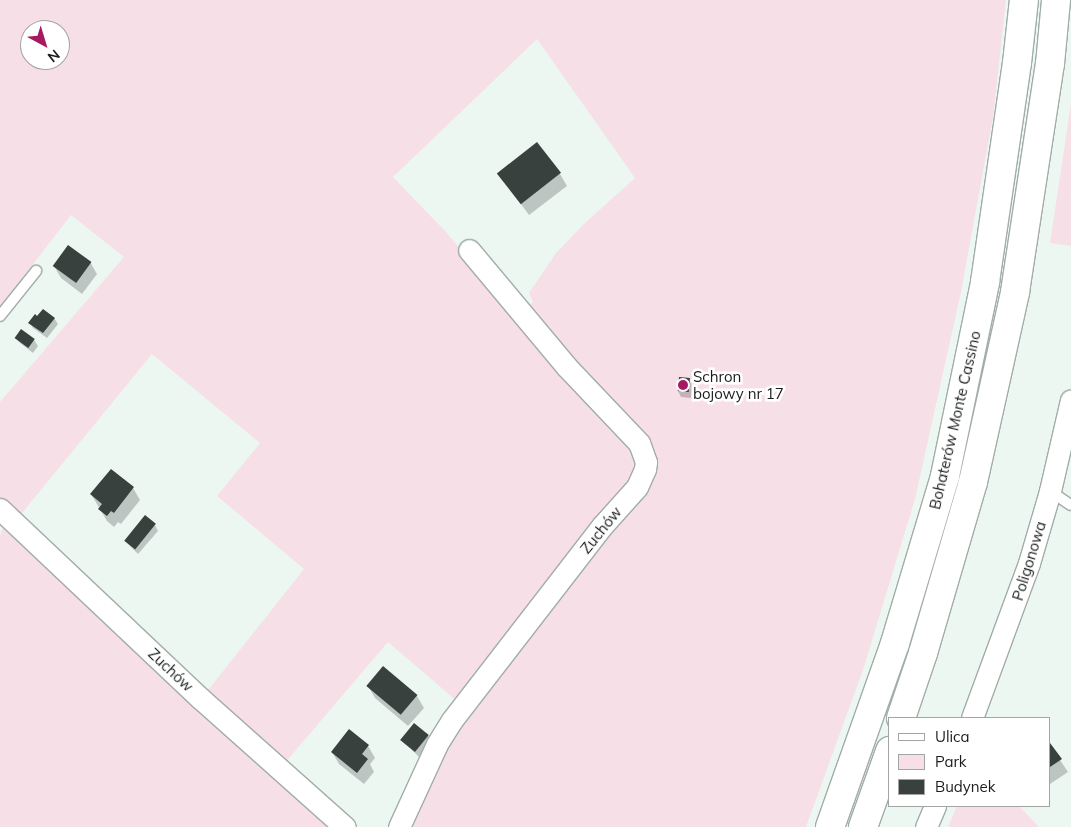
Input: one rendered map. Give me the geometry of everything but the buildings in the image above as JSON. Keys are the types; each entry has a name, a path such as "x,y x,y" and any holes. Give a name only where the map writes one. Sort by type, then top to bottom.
{"highway":[{"name":"Bohaterów Monte Cassino","path":"830,827 895,643 945,476 985,282 1024,0"},
{"name":"Bohaterów Monte Cassino","path":"901,717 923,653 973,482 1015,292 1050,64 1056,0"},
{"path":"863,827 888,758"}],"street":[{"name":"Zuchów","path":"399,827 437,744 452,720 602,526 637,487 646,462 639,443 566,366 469,250"},
{"name":"Poligonowa","path":"972,717 1024,580 1050,491 1071,400"},
{"name":"Zuchów","path":"0,509 200,698 345,827"},
{"path":"926,827 935,807"}],"lane":[{"path":"0,316 36,271"},
{"path":"1050,491 1071,505"}],"green space":[{"path":"0,0 1006,0 993,117 961,292 915,499 863,670 806,827 406,827 441,747 454,724 516,647 604,528 642,485 651,465 644,443 569,364 525,309 533,302 529,293 556,253 585,223 635,178 537,39 393,177 445,231 597,407 630,439 638,449 641,458 640,469 635,480 597,524 531,614 458,702 388,642 284,764 205,694 304,569 217,496 260,443 152,354 18,518 0,502 0,402 124,257 71,215 0,307"},
{"path":"1071,103 1071,246 1050,243"},
{"path":"5,521 337,827 0,827 0,536"},
{"path":"957,807 1020,807 1039,827 948,827"}],"place":[{"name":"Schron bojowy nr 17","path":"683,385"}]}
